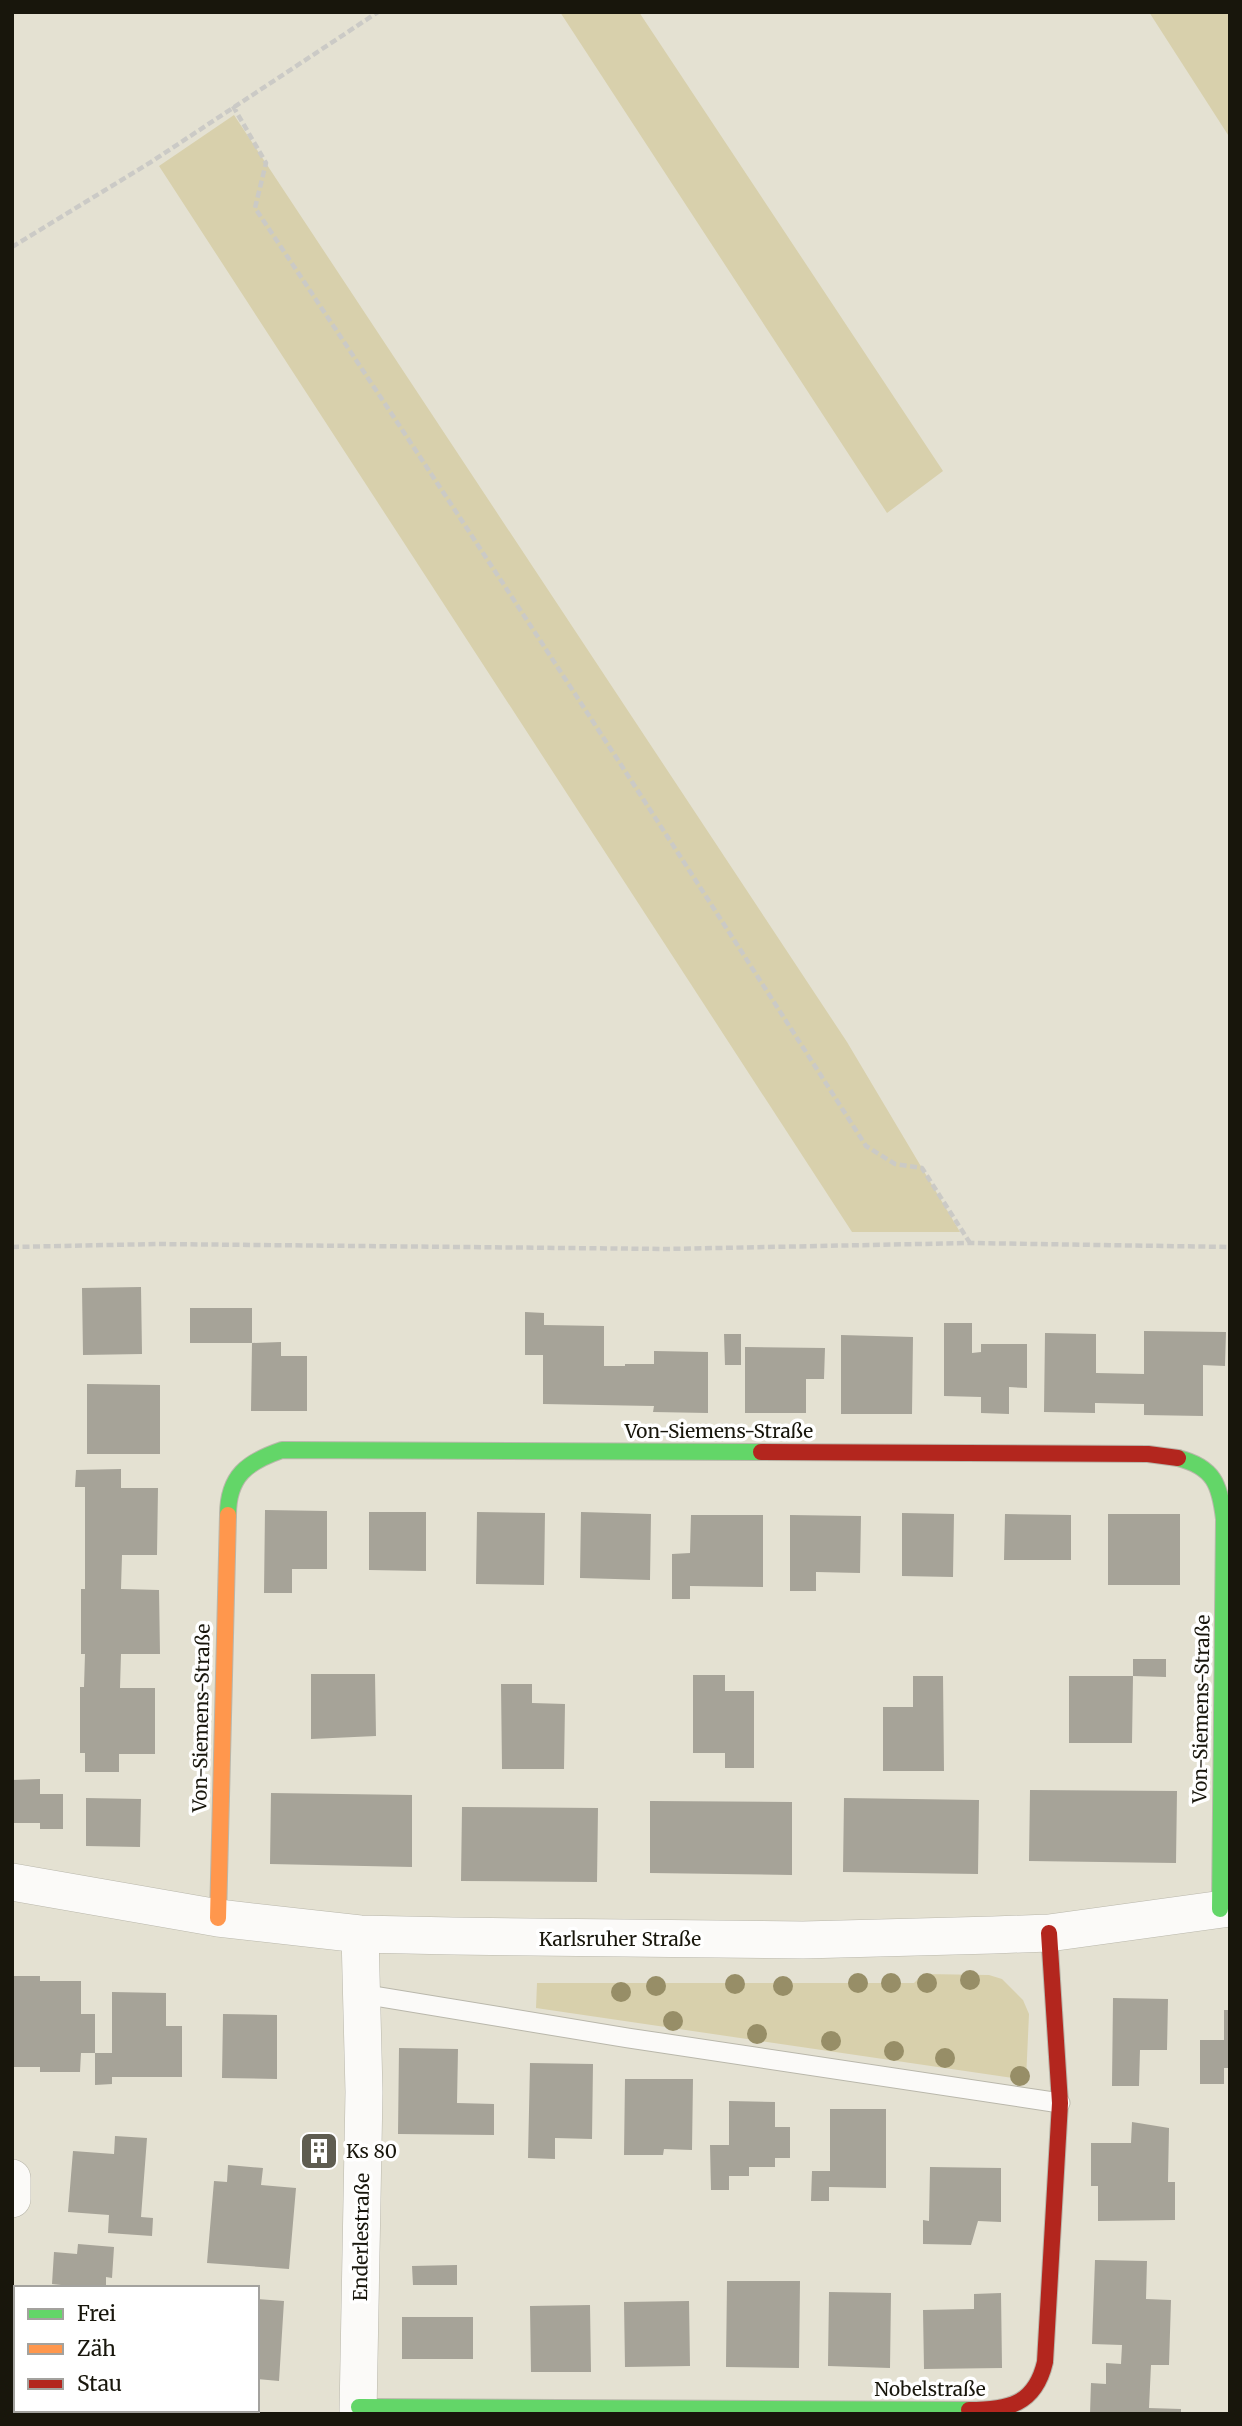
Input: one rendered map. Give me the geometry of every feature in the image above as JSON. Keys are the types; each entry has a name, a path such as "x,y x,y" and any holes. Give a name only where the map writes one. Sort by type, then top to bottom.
{"street":[{"name":"Von-Siemens-Straße","path":"218,1919 228,1497 235,1478 254,1459 282,1450 1148,1454 1196,1462 1213,1477 1222,1498 1224,1520 1225,1909"},
{"name":"Karlsruher Straße","path":"12,1882 218,1919 360,1934 803,1940 1049,1933 1225,1909"},
{"name":"Nobelstraße","path":"358,2411 999,2410 1021,2402 1039,2385 1046,2367 1060,2103 1049,1933"},
{"name":"Enderlestraße","path":"358,2411 364,2092 360,1934"},
{"path":"12,2178 12,2199"}],"lane":[{"path":"362,1994 628,2038 1060,2103"}],"path":[{"path":"12,247 151,162 378,12"},
{"path":"233,106 266,163 255,208 654,815 866,1146 895,1164 922,1168 970,1243"},
{"path":"12,1247 156,1244 667,1249 970,1243 1230,1247"}],"shaded area":[{"path":"560,12 639,12 943,471 887,513"},
{"path":"1149,12 1230,12 1230,138"},
{"path":"234,115 847,1042 960,1232 852,1232 159,166"},
{"path":"923,1974 989,1975 1002,1979 1023,2000 1029,2014 1026,2080 536,2008 537,1983 914,1983"}],"building":[{"path":"141,1287 142,1354 83,1355 82,1288"},
{"path":"190,1308 252,1308 252,1343 190,1343"},
{"path":"525,1312 544,1313 544,1325 604,1326 604,1366 654,1364 654,1351 708,1352 708,1413 653,1412 654,1406 543,1404 543,1355 525,1355"},
{"path":"944,1323 972,1323 972,1353 981,1352 981,1344 1027,1344 1027,1388 1009,1387 1009,1414 981,1413 981,1397 944,1396"},
{"path":"1144,1331 1226,1332 1225,1366 1203,1365 1203,1416 1144,1415 1144,1404 1095,1403 1095,1413 1044,1412 1045,1333 1096,1334 1096,1373 1144,1374"},
{"path":"724,1334 741,1334 741,1365 725,1365"},
{"path":"841,1335 913,1337 912,1414 841,1414"},
{"path":"281,1342 281,1356 307,1356 307,1411 251,1411 252,1343"},
{"path":"745,1347 825,1348 824,1379 806,1379 806,1413 745,1413"},
{"path":"87,1384 160,1385 160,1454 87,1454"},
{"path":"121,1469 121,1488 158,1488 157,1555 122,1555 121,1589 159,1590 160,1654 121,1654 120,1688 155,1688 155,1754 119,1754 119,1772 85,1772 85,1753 80,1753 80,1687 84,1687 85,1654 81,1654 81,1589 85,1589 85,1487 75,1487 76,1470"},
{"path":"265,1510 327,1511 327,1569 292,1569 292,1593 264,1593"},
{"path":"369,1512 426,1512 426,1571 369,1570"},
{"path":"477,1512 545,1513 544,1585 476,1584"},
{"path":"581,1512 651,1514 650,1580 580,1578"},
{"path":"902,1513 954,1514 953,1577 902,1576"},
{"path":"1005,1514 1071,1515 1071,1560 1004,1560"},
{"path":"1108,1514 1180,1514 1180,1585 1108,1585"},
{"path":"691,1515 763,1515 763,1587 690,1586 690,1599 672,1599 672,1554 690,1553"},
{"path":"790,1515 861,1516 860,1573 816,1572 816,1591 790,1591"},
{"path":"1133,1659 1166,1659 1166,1677 1133,1676"},
{"path":"311,1674 375,1674 376,1736 311,1739"},
{"path":"693,1675 725,1675 725,1691 754,1691 754,1768 725,1768 725,1753 693,1753"},
{"path":"913,1676 943,1676 944,1771 883,1771 883,1707 913,1707"},
{"path":"1069,1676 1133,1676 1132,1743 1069,1743"},
{"path":"501,1684 532,1684 532,1703 565,1704 564,1769 502,1769"},
{"path":"40,1779 40,1794 63,1794 63,1829 40,1829 40,1823 12,1823 12,1780"},
{"path":"1030,1790 1177,1791 1176,1863 1029,1861"},
{"path":"271,1793 412,1795 412,1867 270,1864"},
{"path":"86,1798 141,1799 140,1847 86,1846"},
{"path":"844,1798 979,1800 978,1874 843,1872"},
{"path":"650,1801 792,1802 792,1875 650,1873"},
{"path":"462,1807 598,1808 597,1882 461,1881"},
{"path":"12,1976 40,1976 40,1981 81,1981 81,2014 95,2014 95,2053 81,2053 80,2072 40,2072 40,2067 12,2067"},
{"path":"112,1992 166,1993 166,2026 182,2026 182,2077 112,2077 112,2084 95,2085 95,2053 112,2053"},
{"path":"1113,1998 1168,1999 1167,2050 1140,2050 1139,2086 1112,2086"},
{"path":"1224,2010 1230,2010 1230,2068 1224,2068 1224,2084 1200,2084 1200,2040 1224,2040"},
{"path":"223,2014 277,2015 277,2079 222,2078"},
{"path":"399,2048 458,2049 457,2103 494,2104 494,2135 398,2134"},
{"path":"530,2063 593,2064 592,2139 555,2138 555,2159 528,2158"},
{"path":"625,2079 693,2079 692,2150 664,2149 663,2155 624,2155"},
{"path":"729,2101 775,2102 775,2127 790,2127 790,2158 775,2158 775,2167 749,2167 749,2176 729,2176 729,2190 711,2190 710,2145 729,2145"},
{"path":"830,2109 886,2109 886,2188 829,2187 829,2201 811,2201 812,2171 830,2171"},
{"path":"1132,2122 1169,2128 1168,2182 1175,2182 1175,2220 1098,2221 1098,2186 1091,2186 1091,2143 1131,2143"},
{"path":"115,2136 147,2138 141,2217 153,2218 152,2236 108,2233 109,2215 68,2212 73,2151 114,2154"},
{"name":"Ks 80","path":"314,2142 325,2143 324,2160 314,2159"},
{"path":"228,2165 263,2168 261,2185 296,2188 289,2269 207,2263 214,2181 227,2182"},
{"path":"930,2167 1001,2168 1001,2222 978,2221 971,2245 923,2244 923,2220 929,2221"},
{"path":"78,2244 114,2247 112,2278 106,2277 106,2286 52,2284 54,2252 77,2254"},
{"path":"1095,2260 1147,2261 1146,2299 1171,2300 1169,2365 1151,2365 1149,2408 1181,2409 1181,2414 1090,2414 1091,2383 1106,2384 1106,2363 1121,2364 1122,2345 1092,2344"},
{"path":"457,2265 457,2285 413,2285 412,2266"},
{"path":"727,2281 800,2281 799,2368 726,2367"},
{"path":"829,2292 891,2293 890,2368 828,2366"},
{"path":"1001,2293 1002,2368 924,2369 923,2310 974,2309 974,2294"},
{"path":"259,2299 284,2301 279,2381 259,2379"},
{"path":"689,2301 690,2366 625,2367 624,2302"},
{"path":"590,2305 591,2372 531,2372 530,2306"},
{"path":"402,2317 473,2317 473,2359 402,2359"},
{"path":"52,2412 81,2412 81,2414"}],"traffic: fast":[{"path":"228,1515 232,1490 242,1472 259,1460 282,1450 761,1452"},
{"path":"1178,1458 1200,1467 1213,1479 1220,1496 1224,1519 1220,1909"},
{"path":"359,2407 969,2410"}],"traffic: slow":[{"path":"218,1918 228,1515"}],"traffic: jam":[{"path":"761,1452 1148,1454 1178,1458"},
{"path":"969,2410 996,2409 1018,2402 1034,2388 1045,2362 1060,2103 1049,1933"}],"place":[{"name":"Ks 80","path":"319,2151"}]}
